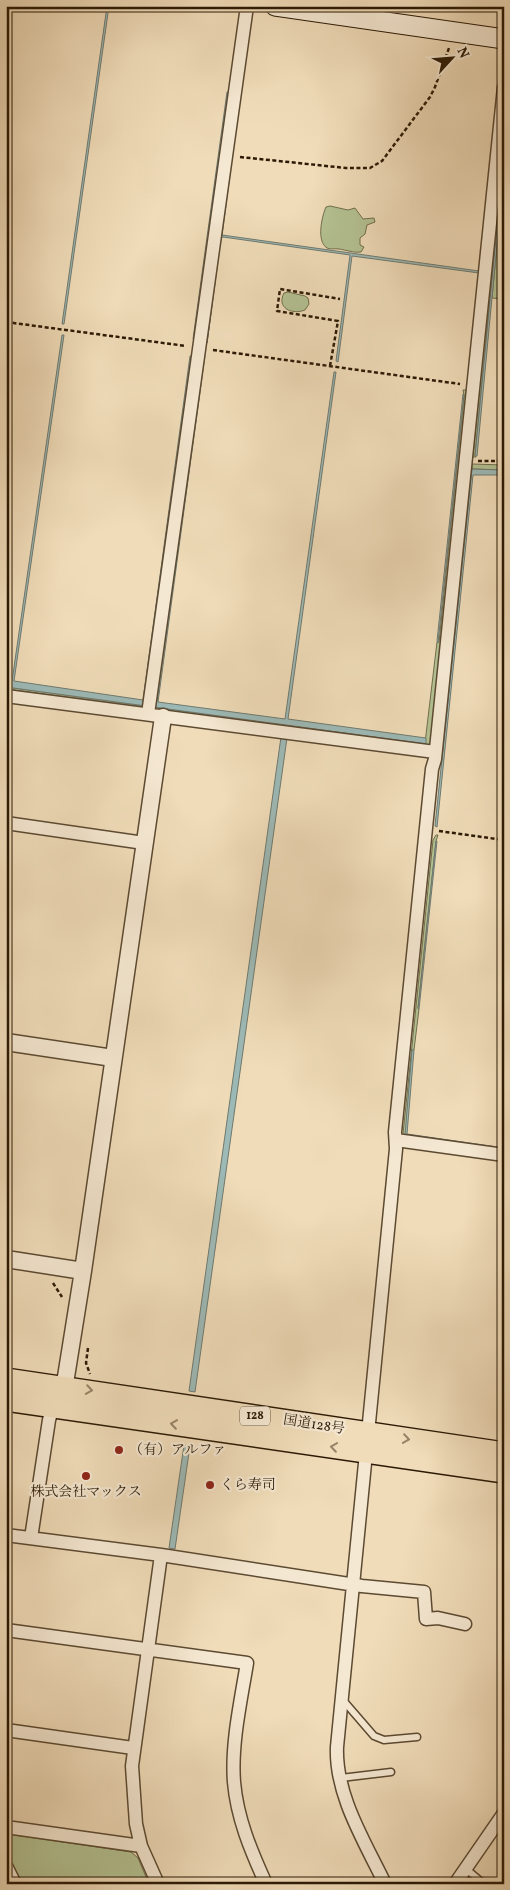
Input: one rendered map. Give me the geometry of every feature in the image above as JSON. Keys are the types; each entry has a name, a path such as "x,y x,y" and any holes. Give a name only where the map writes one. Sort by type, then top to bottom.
{"highway":[{"name":"国道128号","path":"6,1379 62,1386 367,1443 504,1472"},
{"name":"国道128号","path":"6,1400 367,1443 504,1453"}],"main road":[{"path":"275,6 504,39"}],"street":[{"path":"31,1538 49,1420 53,1406 66,1378 144,843 156,716 199,348 247,6"},
{"path":"385,1884 347,1803 337,1755 425,829 432,769 436,752 504,87"},
{"path":"6,696 436,752"},
{"path":"6,823 144,843"},
{"path":"6,1042 113,1058"},
{"path":"396,1140 504,1155"},
{"path":"6,1259 83,1271"},
{"path":"6,1535 162,1555 362,1586 424,1592 426,1619 438,1618 465,1624"},
{"path":"158,1884 141,1846 136,1824 132,1766 133,1748 162,1555"},
{"path":"6,1630 247,1663 237,1734 234,1780 238,1807 246,1836 266,1884"},
{"path":"6,1730 133,1748"},
{"path":"455,1884 504,1813"},
{"path":"6,1827 141,1846"},
{"path":"6,1866 15,1884"}],"lane":[{"path":"342,1698 374,1736 384,1740 418,1737"},
{"path":"341,1778 391,1772"},
{"path":"465,1868 484,1884"}],"path":[{"path":"226,155 346,168 374,166 382,160 430,97 444,66 454,32"},
{"path":"330,366 338,321 277,312 280,290 340,299"},
{"path":"6,322 474,386"},
{"path":"467,460 504,461"},
{"path":"425,829 504,840"},
{"path":"51,1279 63,1298"}],"green space":[{"path":"504,136 504,155 476,457 473,457"},
{"path":"504,171 504,299 492,298"},
{"path":"330,206 348,210 355,208 363,219 374,218 375,222 367,225 365,234 360,238 360,245 364,247 361,252 330,249 324,245 321,234 322,222 326,207"},
{"path":"288,292 308,298 309,304 305,310 295,312 284,306 282,298 284,293"},
{"path":"463,390 467,390 431,745 156,709 155,707 425,743 437,642 439,642"},
{"path":"472,464 504,465 504,470 472,469"},
{"path":"6,687 145,706 6,689"},
{"path":"438,835 419,1009 414,1050 412,1050 406,1137 403,1134 433,840"},
{"path":"8,1834 131,1852 138,1858 149,1884 23,1884 8,1853 6,1840"}],"water":[{"path":"107,6 109,6 64,324 62,324"},
{"path":"227,92 229,92 193,339"},
{"path":"504,155 477,456 475,456"},
{"path":"231,158 222,235 479,271 479,273 352,256 338,362 336,361 350,255 223,237 221,238 207,343"},
{"path":"62,335 64,335 14,681 143,700 190,356 192,356 145,700 157,701 202,357 205,355 158,702 285,719 334,372 336,372 288,719 426,738 426,744 6,687 6,680 12,681"},
{"path":"464,395 438,643 437,641"},
{"path":"472,469 504,470 504,475 473,475 437,827 435,826"},
{"path":"281,737 287,738 195,1392 189,1391"},
{"path":"436,841 437,841 418,1009"},
{"path":"412,1050 414,1050 407,1134 504,1149 405,1135"},
{"path":"184,1445 190,1446 175,1549 169,1548"}],"place":[{"name":"（有）アルファ","path":"119,1450"},
{"name":"株式会社マックス","path":"86,1476"},
{"name":"くら寿司","path":"210,1485"}]}
